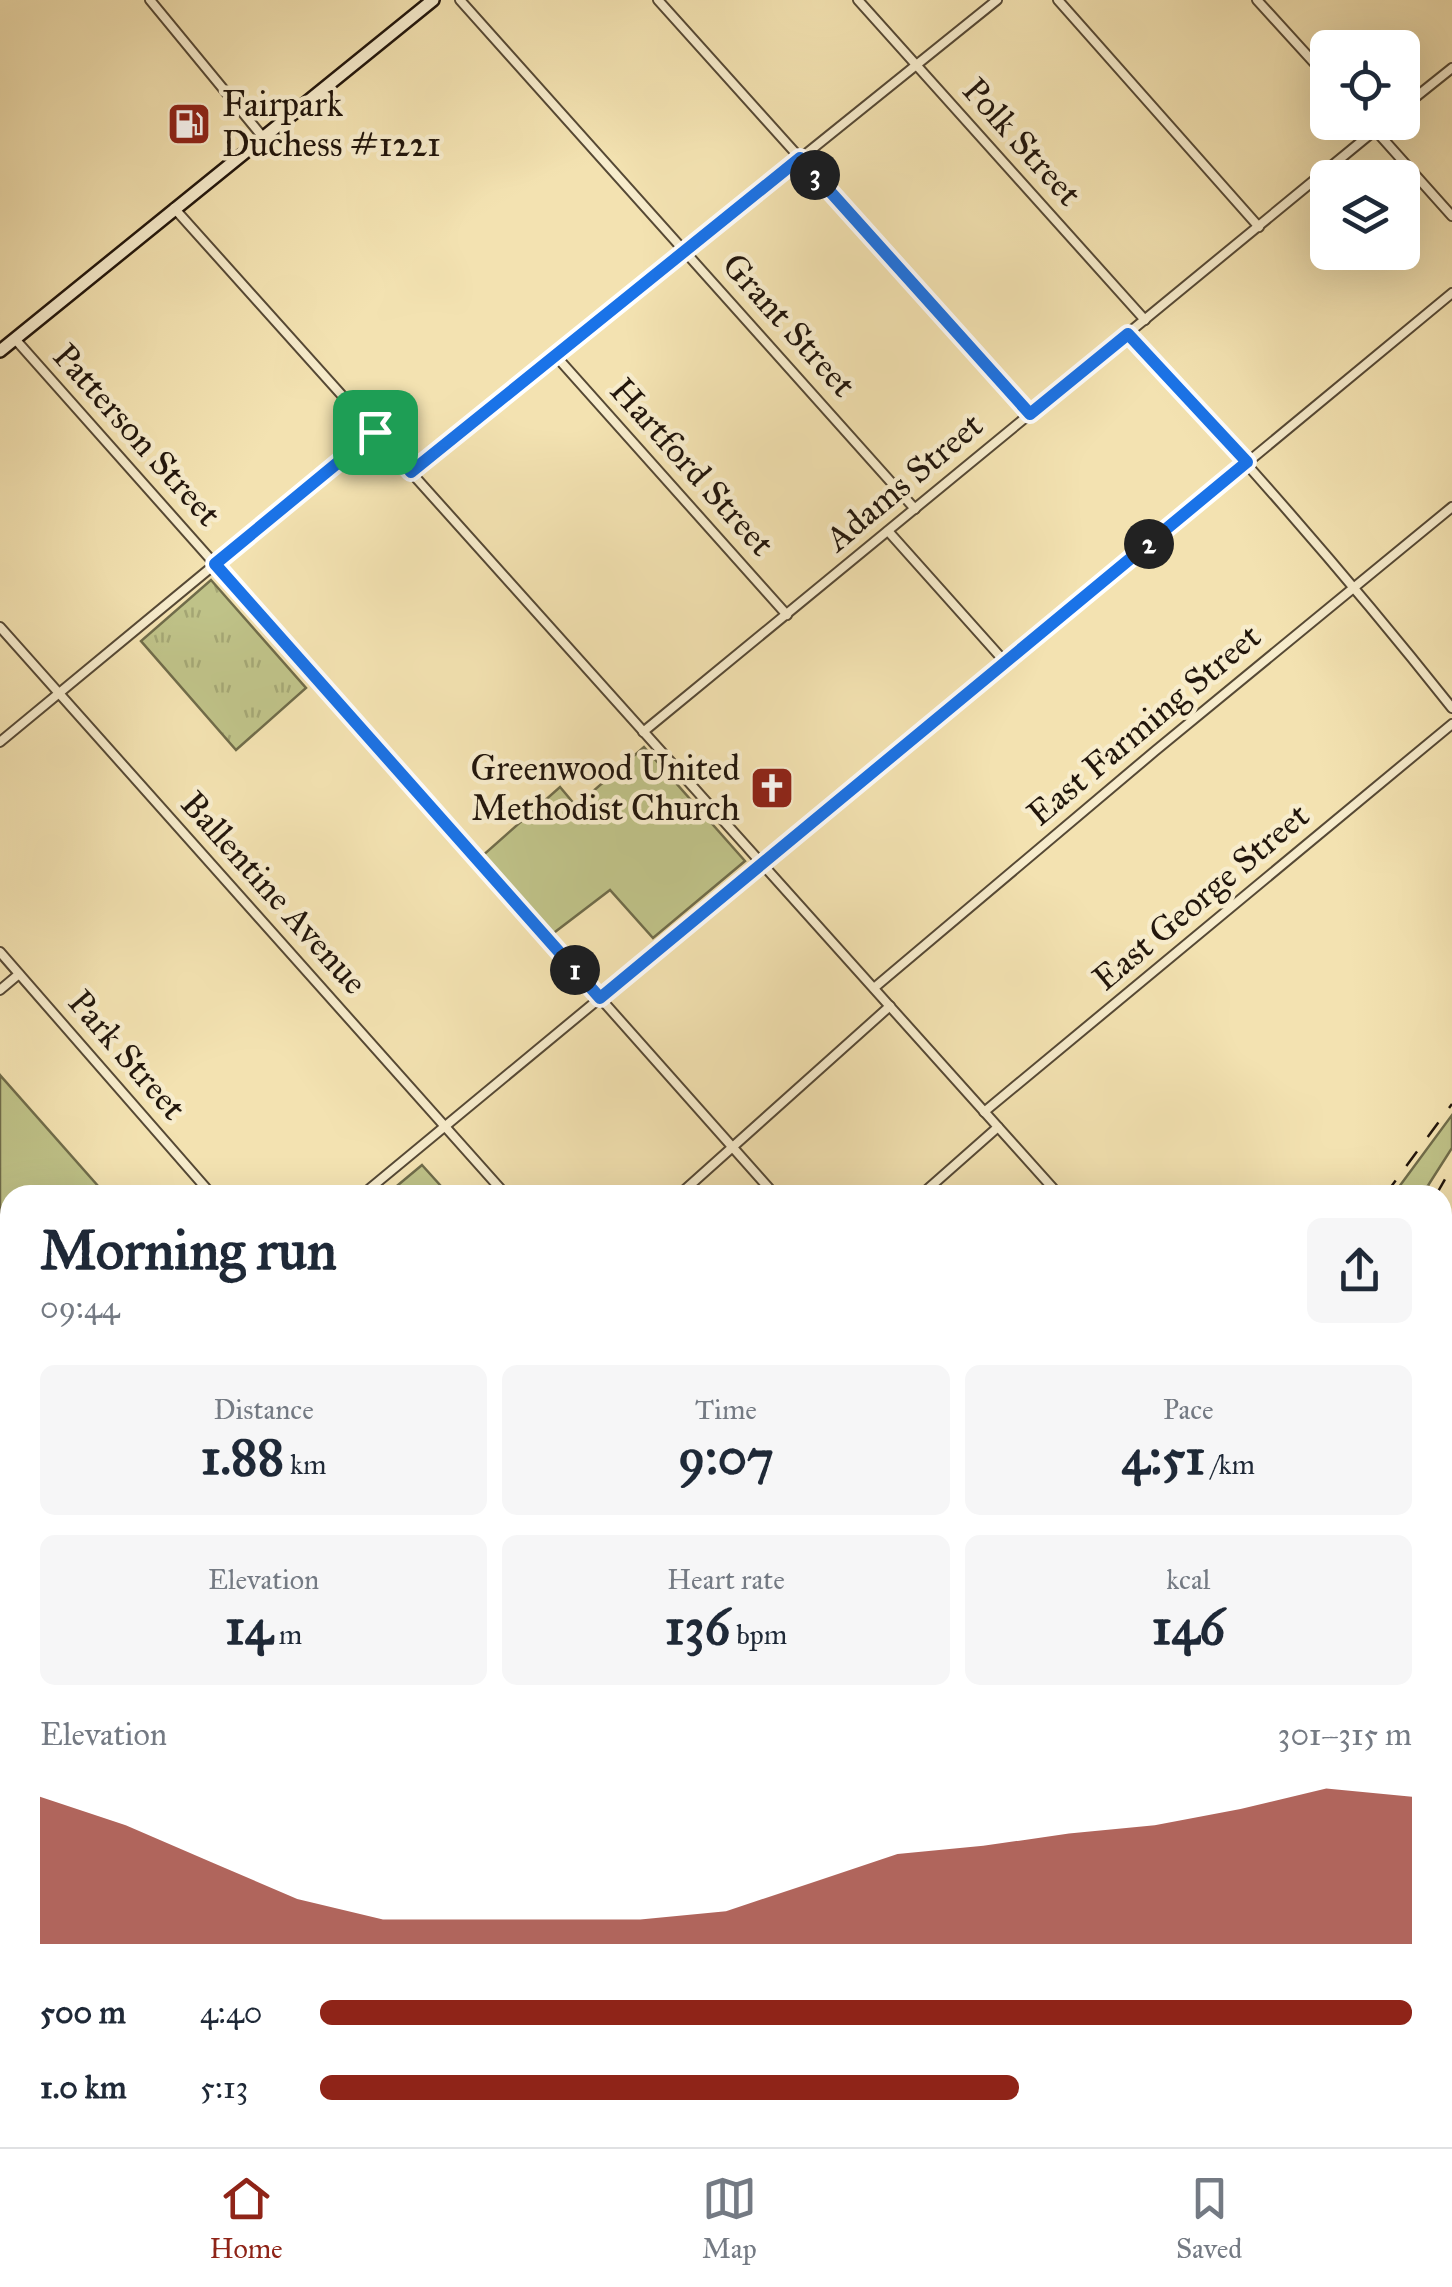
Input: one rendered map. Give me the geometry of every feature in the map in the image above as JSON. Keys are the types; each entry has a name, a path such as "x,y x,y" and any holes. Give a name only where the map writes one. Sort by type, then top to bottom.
{"street":[{"path":"150,0 262,136"},
{"path":"0,351 433,0"},
{"name":"Grant Street","path":"460,0 915,509"},
{"path":"658,0 1030,414"},
{"name":"Polk Street","path":"858,0 1145,320"},
{"path":"411,472 997,0"},
{"path":"1058,0 1259,227"},
{"path":"1257,0 1310,58"},
{"path":"1420,94 1452,68"},
{"name":"Adams Street","path":"643,732 1364,140"},
{"path":"1385,140 1452,216"},
{"path":"174,208 1050,1185"},
{"path":"374,1185 1452,293"},
{"path":"1128,334 1354,585 1452,708"},
{"name":"Patterson Street","path":"15,338 766,1185"},
{"name":"Hartford Street","path":"556,356 787,615"},
{"path":"0,742 375,432"},
{"name":"East Farming Street","path":"874,988 1452,507"},
{"path":"888,531 1005,662"},
{"name":"Ballentine Avenue","path":"0,627 497,1185"},
{"name":"East George Street","path":"984,1112 1452,724"},
{"name":"Park Street","path":"0,952 203,1185"},
{"path":"0,990 19,974"},
{"path":"690,1185 890,1006"},
{"path":"932,1185 998,1127"}],"green space":[{"path":"211,580 306,688 236,750 141,641"},
{"path":"644,747 745,861 653,938 610,890 551,935 481,857 560,787 576,806"},
{"path":"0,1075 97,1185 0,1185"},
{"path":"1452,1115 1452,1148 1428,1185 1400,1185"},
{"path":"422,1165 440,1185 398,1185"}],"railway":[{"path":"1392,1185 1452,1104"},
{"path":"1442,1185 1452,1167"}],"place":[{"name":"Fairpark Duchess #1221","path":"189,124"},
{"name":"Greenwood United Methodist Church","path":"772,788"}],"route":[{"path":"800,158 1030,414 1128,334 1247,462 600,998 215,564 375,432 411,472 800,158"}]}
